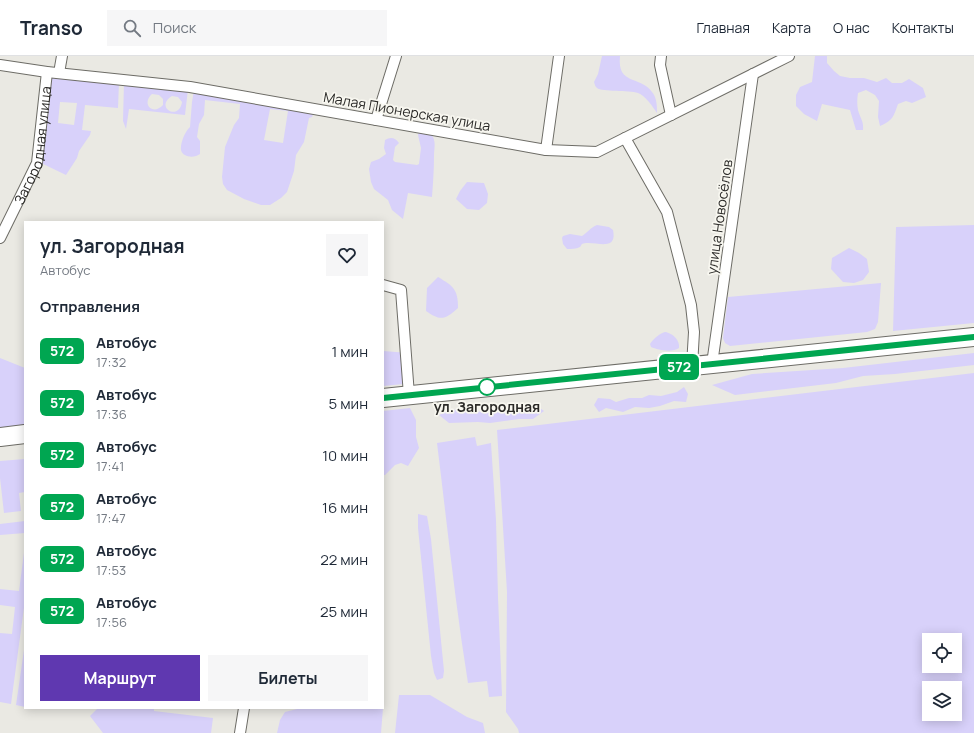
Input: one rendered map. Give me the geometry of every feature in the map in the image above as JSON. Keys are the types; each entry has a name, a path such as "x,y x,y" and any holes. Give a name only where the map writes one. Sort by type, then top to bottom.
{"highway":[{"path":"384,398 974,336"},
{"path":"0,437 24,434"}],"street":[{"path":"59,73 62,56"},
{"path":"376,120 396,56"},
{"path":"546,150 560,56"},
{"path":"661,56 660,65 671,115"},
{"name":"Малая Пионерская улица","path":"0,65 47,72 190,86 546,150 597,152 789,56"},
{"name":"Загородная улица","path":"0,238 37,163 47,72"},
{"name":"улица Новосёлов","path":"712,364 753,74"},
{"path":"625,138 667,212 691,305 694,332 692,366"},
{"path":"384,285 401,290 409,395"},
{"path":"240,733 244,709"}],"shaded area":[{"path":"602,56 620,56 622,72 630,79 642,83 654,94 657,113 641,94 604,90 595,86 594,82 598,74"},
{"path":"815,56 827,56 827,63 840,76 864,78 877,82 886,78 892,83 902,83 909,79 923,88 926,97 912,103 906,101 898,104 892,118 880,126 878,117 879,101 875,95 866,90 858,93 857,97 858,110 863,130 856,130 850,110 822,104 817,121 804,114 796,106 796,95 800,87 812,82"},
{"path":"49,74 119,82 118,108 85,105 82,130 91,131 90,135 79,151 77,158 66,175 39,162","holes":["60,102 77,103 74,125 58,123"]},
{"path":"124,82 188,89 185,115 129,109 126,129 123,121","holes":["152,94 159,95 163,99 163,105 159,108 152,109 148,105 149,98","172,96 178,97 182,102 180,108 173,112 166,108 167,100"]},
{"path":"194,90 314,112 312,117 309,118 304,142 296,155 294,171 287,192 281,198 270,205 261,205 244,199 227,190 223,184 222,177 225,147 234,125 239,118 240,104 205,100 204,115 199,124 197,137 200,141 200,154 195,156 187,156 182,153 182,141 186,131 190,127","holes":["270,109 288,111 283,143 264,140"]},
{"path":"419,132 430,134 433,137 435,146 432,197 408,193 403,219 392,210 388,200 374,189 371,182 369,169 371,162 386,154 384,148 385,140 389,138 396,140 399,143 395,147 393,160 395,162 419,164 421,148 418,135"},
{"path":"467,182 484,183 488,194 487,203 479,210 467,209 456,199"},
{"path":"597,225 609,227 613,230 614,237 612,242 608,244 586,243 582,244 578,248 572,249 567,249 563,244 563,236 570,234 582,236"},
{"path":"974,225 974,323 893,331 896,227"},
{"path":"849,248 867,259 869,272 863,280 854,283 843,282 831,269 832,258"},
{"path":"438,277 454,289 458,302 458,308 446,317 442,318 439,318 426,311 427,288"},
{"path":"881,283 878,322 875,329 867,332 730,346 725,343 723,338 728,297"},
{"path":"666,332 676,338 679,348 669,351 651,347 650,344 655,338"},
{"path":"384,351 409,353 414,383 384,386"},
{"path":"974,353 974,365 863,376 836,383 735,395 712,385 752,374 843,368"},
{"path":"0,358 24,368 24,433 0,435"},
{"path":"974,373 974,733 519,733 518,729 506,712 507,592 497,430"},
{"path":"684,387 688,394 686,402 674,401 649,408 635,407 623,412 606,408 599,412 594,405 598,398 610,399 616,402 629,398 642,398 649,395 661,396 677,392"},
{"path":"533,403 544,411 533,419 519,419 490,423 449,423 439,415 452,409 472,413 489,410 513,410 527,407"},
{"path":"410,408 416,420 416,437 419,448 408,466 401,463 395,465 385,475 384,475 384,411"},
{"path":"475,437 477,446 491,443 496,520 502,696 489,697 487,681 468,683 455,593 437,443"},
{"path":"24,459 24,492 19,493 21,511 4,513 0,478 0,461"},
{"path":"418,514 427,516 431,539 444,671 443,678 437,680 434,673 431,656 418,528"},
{"path":"24,521 24,533 0,535 0,524"},
{"path":"24,553 24,607 11,704 0,702 0,633 12,634 15,607 0,605 0,589 19,591"},
{"path":"24,650 24,707 16,705"},
{"path":"399,695 430,695 467,717 483,723 485,733 395,733"},
{"path":"97,709 154,709 154,711 213,718 211,733 103,733 90,716"},
{"path":"297,709 383,709 381,733 277,733 280,720 285,712"}],"bus line":[{"name":"572","path":"384,398 974,337"}],"place":[{"name":"ул. Загородная","path":"487,387"}]}
